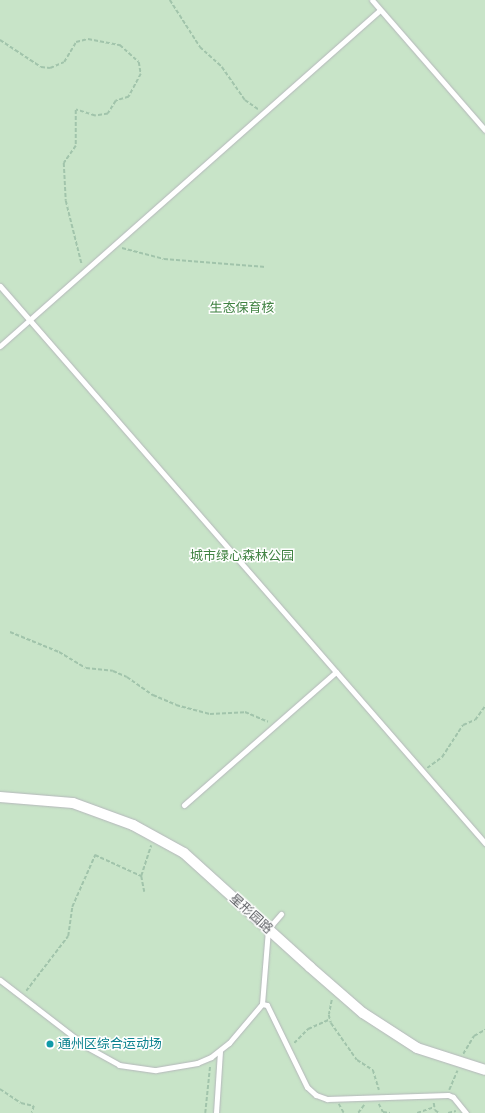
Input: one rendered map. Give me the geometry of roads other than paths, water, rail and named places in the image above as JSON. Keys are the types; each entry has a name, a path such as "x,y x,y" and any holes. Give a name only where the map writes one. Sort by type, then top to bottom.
{"street":[{"name":"星形园路","path":"0,797 73,803 133,825 184,852 338,992 363,1012 417,1048 485,1070"}],"lane":[{"path":"372,0 485,130"},
{"path":"0,346 115,246 380,10"},
{"path":"0,286 485,843"},
{"path":"184,805 336,672"},
{"path":"0,980 87,1048 119,1065 156,1070 211,1057 220,1051 262,1004 268,929 281,914"},
{"path":"262,1004 267,1005 310,1092 321,1098 432,1095 453,1097 466,1113"},
{"path":"216,1113 220,1051"}],"place":[{"name":"通州区综合运动场","path":"50,1044"}],"park label":[{"name":"生态保育核","path":"242,308"},
{"name":"城市绿心森林公园","path":"242,556"}]}
